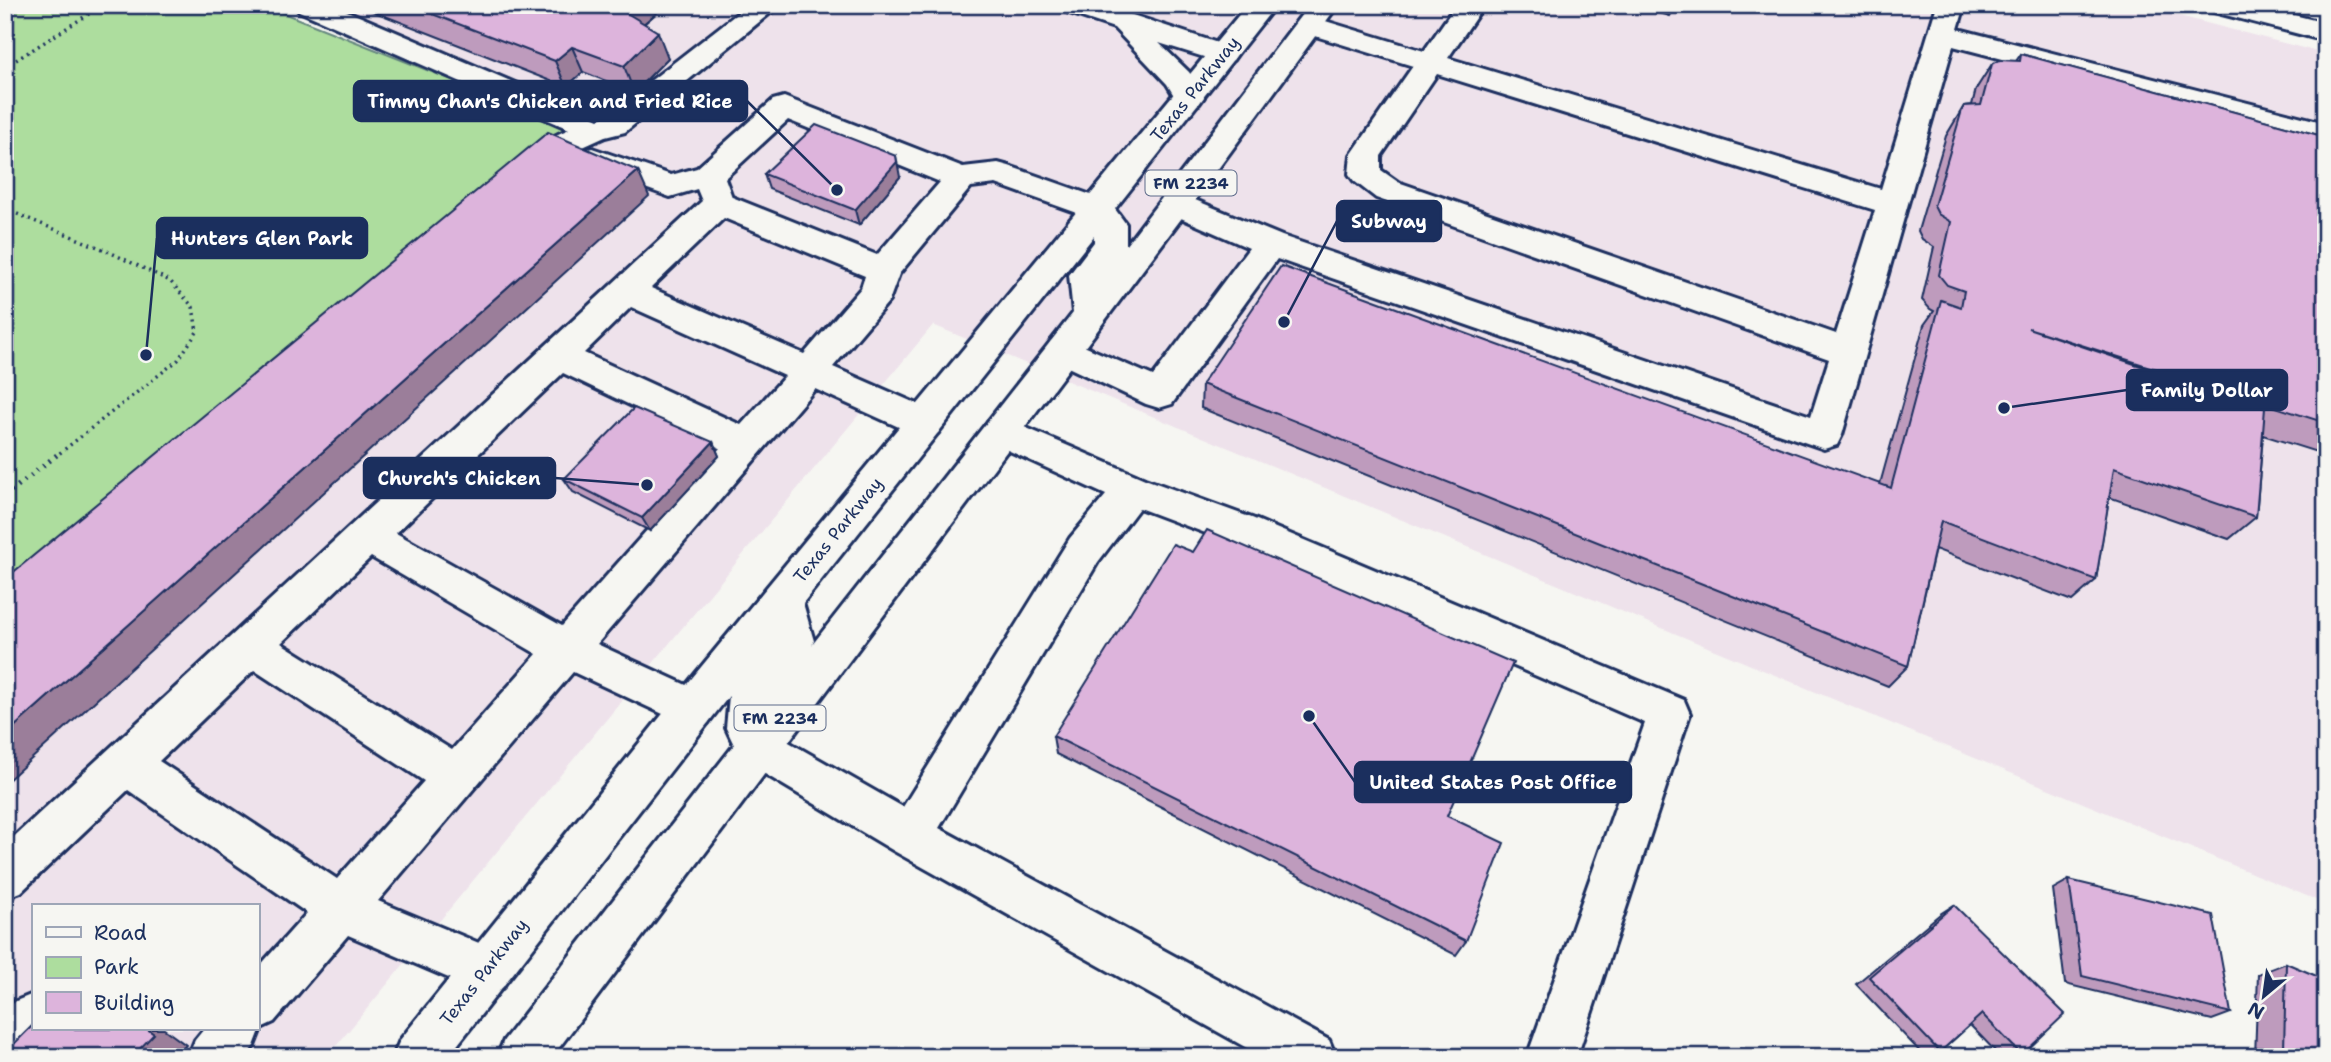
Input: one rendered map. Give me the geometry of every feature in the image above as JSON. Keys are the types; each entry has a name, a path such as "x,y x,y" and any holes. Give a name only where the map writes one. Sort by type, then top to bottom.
{"main road":[{"path":"309,5 596,129"},
{"path":"505,191 552,149 596,129 614,125 766,5"},
{"path":"1073,5 1223,54"},
{"name":"Texas Parkway","path":"417,1057 693,709 1262,5"},
{"path":"1469,5 1366,155 1365,174 1387,190 1848,352"},
{"path":"2220,5 2326,32"},
{"path":"1317,15 1431,62 1892,204"},
{"name":"FM 2234","path":"521,1057 1317,15"},
{"path":"1119,20 1155,52 1179,79 1189,97"},
{"path":"1176,203 1270,244 1824,435 1946,20 2326,133"},
{"path":"5,876 627,291 785,107 961,178 998,173 1097,209 1110,223 1110,244 1086,275 1090,314"},
{"path":"596,129 587,156 670,186 714,190 883,270"},
{"path":"259,1000 342,909 809,372 877,292 883,270 961,178"},
{"path":"1063,350 1159,394 1270,244"},
{"path":"627,291 925,423"},
{"path":"559,356 746,444"},
{"path":"1001,431 1132,490 1238,529 1380,588 1669,714 1552,1057"},
{"path":"910,836 1084,550 1132,490"},
{"path":"368,536 568,650 693,709"},
{"path":"782,600 794,641 747,702 747,728 758,747 910,836 1312,1057"},
{"path":"251,646 456,777"},
{"path":"126,764 342,909 486,970"},
{"path":"5,1046 32,1018"}],"path":[{"path":"5,67 103,5"},
{"path":"5,209 105,250 170,281 193,307 197,332 178,360 5,496"}],"shaded area":[{"path":"336,5 2137,5 2326,54 2326,904 933,325 327,1057 5,1057 5,594 590,112"}],"green space":[{"path":"5,5 263,5 568,126 5,584"}],"building":[{"path":"409,5 625,5 620,9 658,32 624,66 572,47 555,61"},
{"path":"2021,54 2326,137 2326,423 2028,328 2265,408 2256,517 2114,468 2096,580 1941,521 1908,666 1202,384 1281,266 1891,488 1941,300 1961,307 1964,291 1947,285 1939,275 1951,222 1938,214 1934,206 1962,110 1964,106 1981,105 1992,64 1999,60 2020,61"},
{"path":"816,125 896,156 897,162 855,210 764,174"},
{"path":"548,132 638,171 5,735 5,579"},
{"path":"634,408 713,442 642,518 564,479"},
{"path":"1207,530 1513,663 1447,816 1504,843 1466,941 1053,736 1173,544 1193,552"},
{"path":"2069,880 2213,915 2231,1013 2082,976"},
{"path":"1954,905 2065,1014 2022,1055 1982,1014 1940,1052 1869,977"},
{"path":"2286,963 2326,980 2326,1057 2298,1057 2284,1051"},
{"path":"32,1026 32,1030 148,1030 154,1034 132,1057 5,1057 5,1053"}],"place":[{"name":"Timmy Chan's Chicken and Fried Rice","path":"837,190"},
{"name":"Subway","path":"1284,322"},
{"name":"Hunters Glen Park","path":"146,355"},
{"name":"Family Dollar","path":"2004,408"},
{"name":"Church's Chicken","path":"647,485"},
{"name":"United States Post Office","path":"1309,716"}]}
